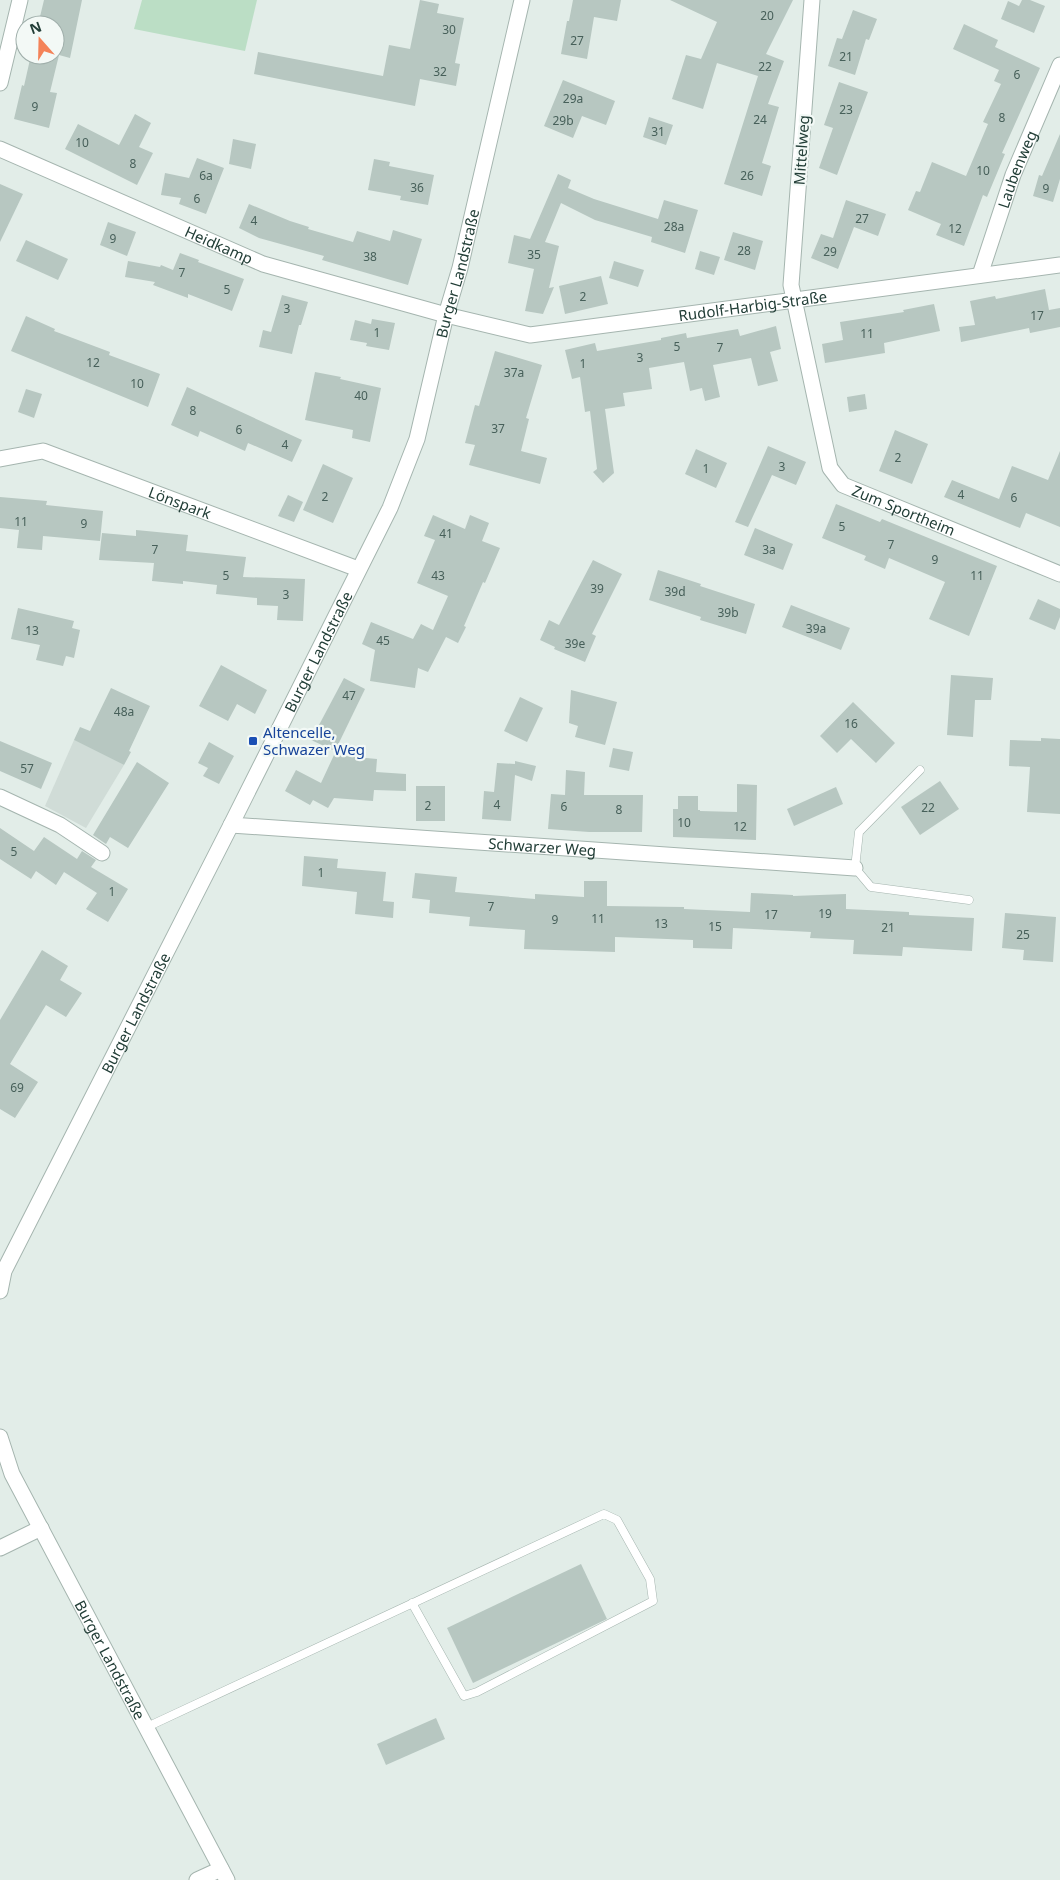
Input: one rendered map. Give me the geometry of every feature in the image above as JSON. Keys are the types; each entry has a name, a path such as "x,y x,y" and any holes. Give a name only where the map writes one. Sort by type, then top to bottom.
{"street":[{"path":"0,83 20,0"},
{"name":"Burger Landstraße","path":"0,1291 2,1275 232,825 390,508 417,438 446,315 460,268 522,0"},
{"name":"Mittelweg","path":"794,300 791,285 812,0"},
{"name":"Laubenweg","path":"980,275 1013,175 1060,66"},
{"name":"Heidkamp","path":"0,149 263,264 446,315"},
{"name":"Rudolf-Harbig-Straße","path":"446,315 530,335 1060,265"},
{"name":"Zum Sportheim","path":"794,300 830,468 843,485 1060,574"},
{"name":"Lönspark","path":"0,459 43,451 358,569"},
{"path":"0,797 60,825 102,853"},
{"name":"Schwarzer Weg","path":"232,825 855,868"},
{"name":"Burger Landstraße","path":"0,1437 12,1474 224,1874"},
{"path":"0,1548 41,1528"},
{"path":"197,1880 224,1874"}],"lane":[{"path":"920,770 859,832 855,868 871,887 969,900"},
{"path":"0,1453 12,1474"},
{"path":"146,1727 412,1603 604,1514 617,1520 650,1579 653,1601 477,1692 464,1696 412,1603"}],"shaded area":[{"path":"74,740 124,765 86,828 45,806"}],"green space":[{"path":"142,0 257,0 245,51 134,29"}],"building":[{"path":"44,0 82,0 70,58 65,57 65,15 40,15"},
{"path":"420,0 439,4 437,13 464,18 455,63 460,64 456,86 420,79 415,106 254,74 258,52 383,76 389,45 410,49"},
{"path":"573,0 621,0 617,21 594,17 587,59 561,54"},
{"path":"670,0 793,0 766,54 784,61 768,104 779,107 762,163 771,166 762,196 724,184 758,76 717,63 703,109 672,99 686,55 701,59 717,22"},
{"path":"1022,0 1030,0 1045,6 1034,33 1001,19 1008,1 1019,6"},
{"path":"853,10 877,19 869,40 866,39 855,75 828,66 837,38 842,39"},
{"path":"964,24 998,40 995,47 1040,68 1002,153 1005,154 987,197 983,195 964,246 936,235 941,224 908,210 916,191 920,192 932,162 966,176 988,124 983,122 1001,84 994,81 999,70 953,49"},
{"path":"29,65 57,65 50,92 57,93 49,128 14,119 22,85 24,86"},
{"path":"563,80 615,101 606,125 582,116 573,138 544,126"},
{"path":"839,82 868,92 837,175 819,168 833,128 824,125"},
{"path":"135,114 151,123 139,147 153,153 137,185 65,149 78,124 119,145"},
{"path":"649,117 673,125 666,145 643,137"},
{"path":"1060,134 1060,179 1053,202 1033,196 1039,175 1042,176"},
{"path":"233,139 256,144 251,169 229,164"},
{"path":"197,158 224,168 206,214 179,204 181,198 161,195 165,173 189,178"},
{"path":"374,159 390,162 389,166 434,175 428,205 400,200 401,196 368,190"},
{"path":"558,174 571,180 568,188 594,199 658,219 664,200 698,210 685,253 651,242 652,237 595,220 561,203 545,242 559,246 549,288 554,287 543,314 525,311 534,269 508,263 514,235 530,239"},
{"path":"0,184 23,194 0,242"},
{"path":"846,200 886,214 878,236 854,227 838,269 811,258 821,234 833,238"},
{"path":"249,204 309,227 308,229 353,242 357,231 390,241 393,230 422,239 408,285 322,260 324,256 259,238 239,228"},
{"path":"108,222 136,232 127,256 100,245"},
{"path":"733,232 763,241 755,270 724,260"},
{"path":"26,240 68,259 58,280 16,261"},
{"path":"700,251 720,257 714,275 695,269"},
{"path":"180,253 199,260 198,262 244,279 232,311 188,294 188,298 153,285 155,282 125,277 128,261 160,267 161,265 173,270"},
{"path":"614,261 644,270 638,287 609,278"},
{"path":"601,276 608,304 565,314 559,286"},
{"path":"1045,289 1049,310 1060,308 1060,327 1030,333 1029,328 961,342 959,327 975,325 970,301 995,296 996,299"},
{"path":"282,295 308,302 301,325 299,325 292,354 259,347 263,330 271,332"},
{"path":"934,304 940,331 884,343 885,353 825,363 822,344 843,340 840,322 904,312 903,310"},
{"path":"26,316 55,329 54,331 110,352 109,355 160,374 148,407 11,351"},
{"path":"372,319 395,323 389,350 366,346 367,343 350,340 355,320 371,324"},
{"path":"776,326 781,349 770,352 778,381 758,386 751,358 713,365 720,397 705,401 702,388 690,391 684,362 649,368 652,389 623,393 625,406 605,409 614,473 603,483 593,472 597,469 590,411 585,412 580,377 572,379 565,350 595,343 597,351 661,340 661,338 686,333 687,338 738,329 740,336"},
{"path":"495,351 542,365 526,418 529,419 521,451 547,458 540,484 469,465 475,445 465,443 475,405 479,406"},
{"path":"315,372 381,388 370,442 352,438 353,430 305,420"},
{"path":"187,387 302,440 292,462 248,443 245,451 200,431 198,437 171,425"},
{"path":"26,389 42,394 34,418 18,412"},
{"path":"865,394 867,409 849,412 847,397"},
{"path":"895,430 928,444 912,484 879,471"},
{"path":"768,446 806,462 796,485 772,475 748,527 735,522"},
{"path":"696,449 727,463 716,488 685,474"},
{"path":"1060,451 1060,527 1026,513 1020,528 944,497 952,480 999,499 1012,466 1048,480"},
{"path":"323,464 353,478 333,523 303,510"},
{"path":"288,495 303,502 294,522 278,516"},
{"path":"0,497 47,501 46,505 103,511 100,541 43,536 42,550 17,548 19,530 0,528"},
{"path":"836,504 880,522 882,519 997,566 969,636 929,619 945,582 889,558 885,569 864,560 866,556 822,538"},
{"path":"433,515 465,529 470,515 489,523 482,541 500,548 485,583 483,582 458,643 446,637 428,672 418,668 415,688 370,681 375,650 362,644 371,622 413,639 421,624 433,630 448,596 417,583 435,540 424,536"},
{"path":"755,528 793,544 783,570 744,555"},
{"path":"136,530 188,535 186,551 246,557 243,577 305,579 303,621 277,620 278,606 257,605 257,598 216,594 217,585 183,581 183,584 152,581 154,563 99,560 102,533 136,536"},
{"path":"593,560 622,574 592,634 596,636 585,662 554,649 555,647 540,640 549,620 559,625"},
{"path":"658,570 755,604 746,634 700,620 701,617 649,600"},
{"path":"1038,599 1060,609 1060,617 1055,630 1029,619"},
{"path":"791,605 850,628 841,650 782,627"},
{"path":"18,608 74,621 72,628 80,630 74,658 66,656 63,666 36,660 40,645 11,639"},
{"path":"221,665 267,690 255,714 237,704 228,721 199,706"},
{"path":"951,675 993,678 991,700 975,700 973,737 947,735"},
{"path":"344,678 365,689 335,751 311,740"},
{"path":"111,688 150,706 124,765 74,740 80,727 90,731"},
{"path":"571,690 617,702 605,745 575,737 578,726 569,723"},
{"path":"520,697 543,708 527,742 504,731"},
{"path":"853,702 895,743 876,763 851,739 837,753 820,736"},
{"path":"1041,738 1060,739 1060,814 1027,812 1030,767 1009,766 1010,740 1041,741"},
{"path":"0,741 52,763 41,789 0,771"},
{"path":"209,742 234,756 219,784 203,776 208,768 198,763"},
{"path":"613,748 633,752 629,771 609,767"},
{"path":"334,755 377,759 376,772 406,774 406,791 374,790 373,801 334,798 328,808 313,800 310,805 285,791 296,770 321,783"},
{"path":"515,761 536,766 532,781 515,775 511,821 482,819 484,791 494,792 497,763 515,764"},
{"path":"137,762 169,783 128,848 110,837 106,844 93,835"},
{"path":"566,770 585,772 584,795 643,795 642,832 589,832 548,829 551,794 565,795"},
{"path":"940,781 959,809 920,835 901,807"},
{"path":"737,784 757,785 756,840 673,837 673,809 678,809 678,796 698,796 698,810 700,811 737,812"},
{"path":"416,786 445,786 445,821 416,821"},
{"path":"836,787 843,804 794,826 787,809"},
{"path":"0,828 34,851 44,837 77,859 82,851 96,860 91,867 128,889 108,922 86,909 97,893 64,872 56,885 36,871 31,879 0,859"},
{"path":"304,856 338,859 337,868 386,872 383,901 394,902 393,918 355,914 357,892 302,886"},
{"path":"415,873 457,877 455,892 535,899 535,894 584,897 584,881 607,881 607,906 684,907 684,909 750,912 751,893 793,896 846,894 846,909 909,912 909,915 974,918 972,951 903,947 902,956 853,954 854,940 810,938 811,932 733,928 732,949 693,948 693,940 615,937 615,952 524,949 525,930 469,926 470,917 429,913 430,900 412,898"},
{"path":"1005,913 1056,917 1053,962 1023,960 1024,950 1002,948"},
{"path":"42,950 68,966 60,980 82,993 66,1017 46,1005 10,1064 38,1082 15,1118 0,1109 0,1020"},
{"path":"581,1564 607,1619 473,1683 447,1628"},
{"path":"436,1718 445,1739 386,1765 377,1744"}],"place":[{"name":"Altencelle, Schwazer Weg","path":"253,741"}]}
